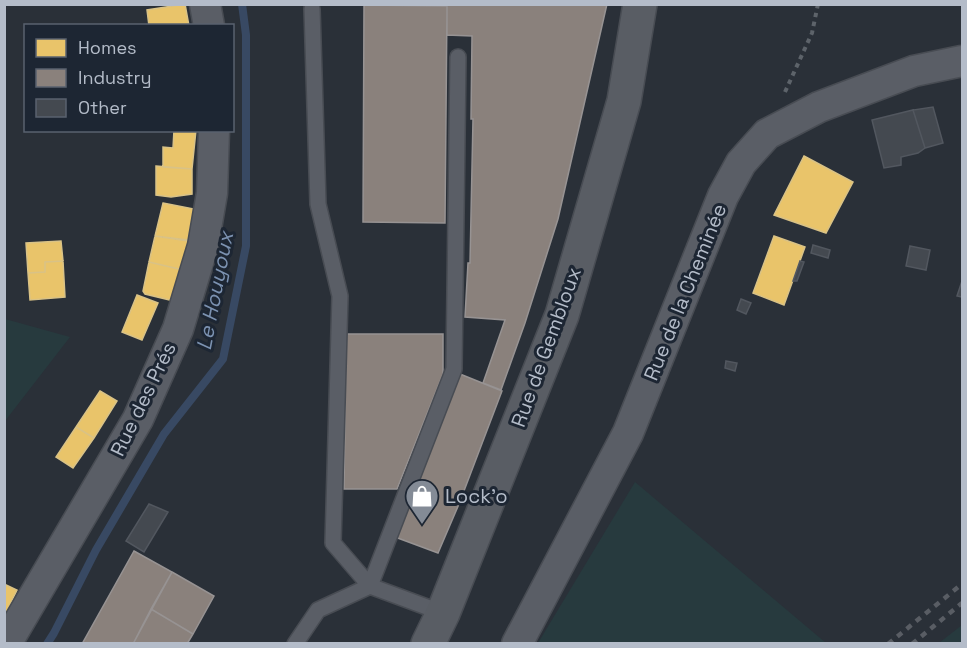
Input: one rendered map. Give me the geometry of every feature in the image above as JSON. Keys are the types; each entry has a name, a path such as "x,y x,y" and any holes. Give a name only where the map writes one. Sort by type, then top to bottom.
{"main road":[{"name":"Rue de Gembloux","path":"428,644 443,613 562,315 624,100 640,4"}],"street":[{"path":"205,4 209,24"},
{"name":"Rue de la Cheminée","path":"517,644 628,433 723,196 741,163 767,134 819,107 914,71 963,61"},
{"name":"Rue des Prés","path":"6,644 138,419 178,329 203,246 212,193 214,132"}],"lane":[{"path":"312,9 318,204 340,296 333,543 370,586 443,613"},
{"path":"295,644 318,610 370,586 454,369 458,57"}],"path":[{"path":"767,134 812,33 818,4"}],"green space":[{"path":"4,319 70,337 5,421"},
{"path":"635,482 826,643 538,643"},
{"path":"962,625 962,643 939,643"}],"building: Homes":[{"path":"185,4 189,24 149,24 147,10"},
{"path":"174,132 196,132 192,169 163,167 163,147 173,148"},
{"path":"804,156 853,182 826,233 774,215"},
{"path":"156,166 192,169 192,194 171,197 156,195"},
{"path":"163,203 194,209 188,240 155,236"},
{"path":"155,236 188,241 183,270 149,262"},
{"path":"774,236 805,247 784,305 753,293"},
{"path":"61,241 63,261 45,262 45,272 28,273 26,243"},
{"path":"63,261 65,297 30,300 28,273 45,272 45,262"},
{"path":"149,262 183,270 174,301 145,294 143,291"},
{"path":"137,295 158,303 142,340 122,332"},
{"path":"100,391 117,401 94,438 76,427"},
{"path":"76,427 94,438 73,468 56,457"},
{"path":"4,584 17,590 4,617"}],"building: Industry":[{"path":"364,4 607,4 558,219 501,390 483,383 505,320 465,317 468,263 470,263 472,36 447,35 447,6"},
{"path":"364,5 447,6 445,223 363,222"},
{"path":"346,334 443,334 443,374 397,489 344,489"},
{"path":"460,374 502,391 438,553 395,537"},
{"path":"134,551 172,572 133,644 82,644"},
{"path":"172,572 214,596 193,634 151,609"},
{"path":"151,609 193,634 187,644 133,644"}],"building: Other":[{"path":"933,107 943,143 925,148 913,110"},
{"path":"913,110 925,148 918,153 901,157 901,165 884,168 872,120"},
{"path":"813,245 830,250 828,258 811,253"},
{"path":"910,246 930,250 926,270 906,266"},
{"path":"800,261 804,262 797,281 793,281"},
{"path":"962,281 962,297 957,296"},
{"path":"741,299 751,303 746,314 737,310"},
{"path":"726,361 737,363 735,371 725,368"},
{"path":"149,504 168,512 144,552 126,541"}],"waterway":[{"name":"Le Houyoux","path":"47,644 96,550 164,434 223,359 246,246 246,35 242,4"}],"railway":[{"path":"888,644 962,584"},
{"path":"912,644 962,603"}],"place":[{"name":"Lock’o","path":"422,525"}]}
